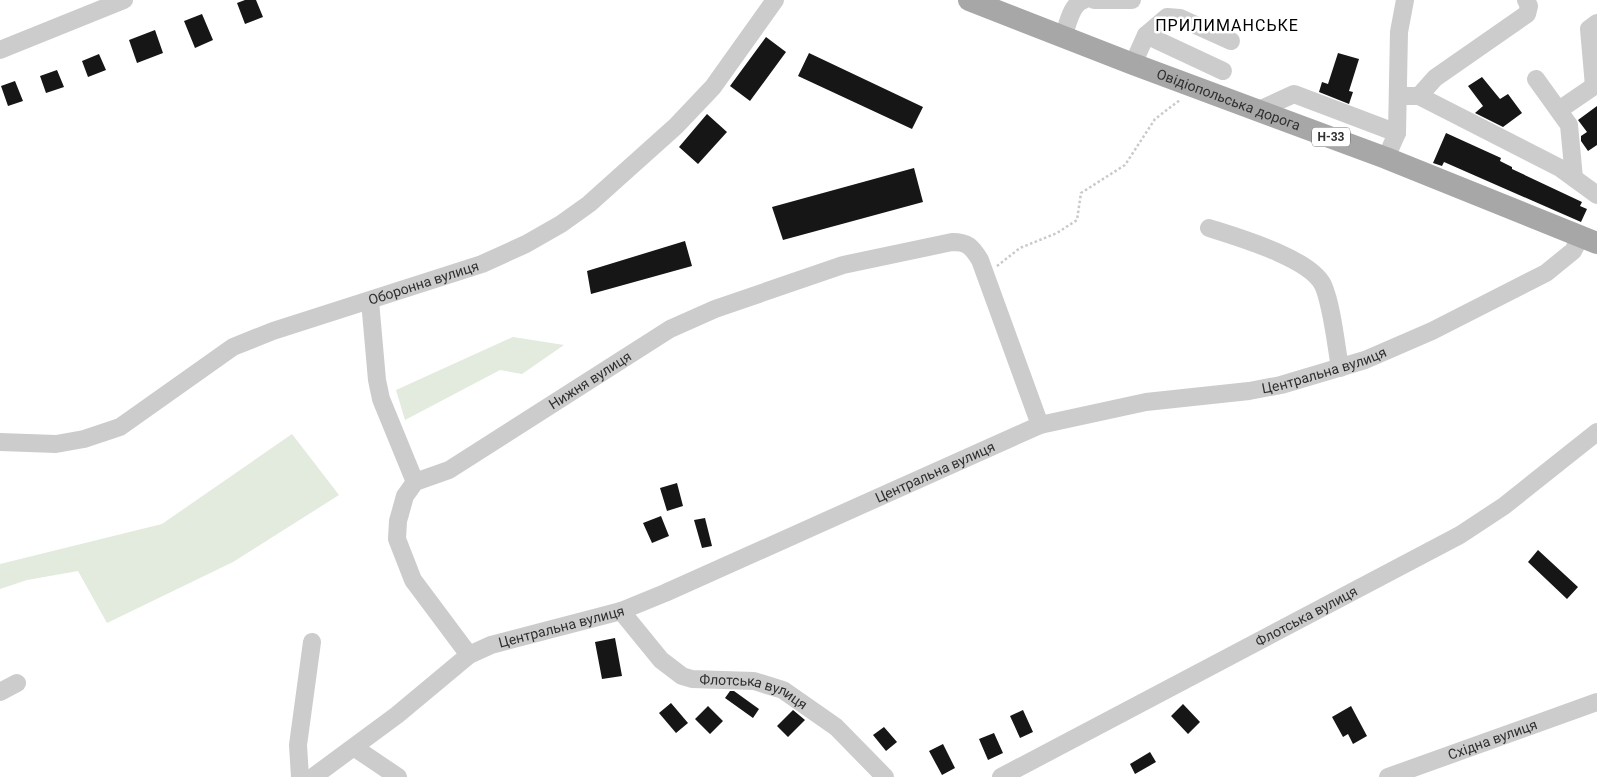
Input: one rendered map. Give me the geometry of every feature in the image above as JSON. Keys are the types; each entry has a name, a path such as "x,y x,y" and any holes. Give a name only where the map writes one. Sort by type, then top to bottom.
{"main road":[{"name":"Овідіопольська дорога","path":"973,1 1133,64 1386,158 1589,240"}],"street":[{"path":"0,50 124,0"},
{"name":"Оборонна вулиця","path":"0,442 56,444 84,439 106,432 133,418 233,347 273,332 482,264 526,244 561,224 589,204 676,126 713,87 775,0"},
{"path":"1063,36 1074,8 1078,2 1084,0"},
{"path":"1094,0 1132,0"},
{"path":"1386,158 1397,133 1399,32 1405,0"},
{"path":"1418,96 1435,78 1528,14 1529,6 1526,0"},
{"path":"1133,64 1146,35 1160,22 1171,17 1180,18 1231,41"},
{"path":"1559,110 1596,85 1589,29 1597,23"},
{"path":"1146,35 1223,71"},
{"path":"1536,79 1569,124 1574,178"},
{"path":"1259,110 1294,94 1397,133"},
{"path":"1398,96 1418,96 1560,168 1597,195"},
{"path":"1209,228 1262,246 1302,266 1317,276 1326,294 1340,368"},
{"name":"Центральна вулиця","path":"313,777 355,748 469,656 491,646 621,611 737,562 1040,425 1146,402 1273,387 1340,368 1398,347 1546,273 1589,240"},
{"name":"Нижня вулиця","path":"415,482 449,470 670,329 715,309 843,264 952,242 964,242 972,248 986,274"},
{"path":"986,274 1040,425"},
{"path":"370,301 377,380 381,399 415,482 405,496 398,521 397,539 401,555 413,580 469,656"},
{"name":"Флотська вулиця","path":"1001,777 1460,535 1504,506 1597,432"},
{"name":"Флотська вулиця","path":"621,611 661,660 682,676 692,679 754,680 783,690 836,728 884,777"},
{"path":"300,777 298,745 312,642"},
{"path":"0,692 17,683"},
{"name":"Східна вулиця","path":"1388,777 1597,702"},
{"path":"355,748 398,777"}],"path":[{"path":"986,274 1020,248 1057,233 1077,220 1081,193 1125,165 1155,119 1197,87"}],"shaded area":[{"path":"513,337 564,345 522,374 500,370 405,420 396,390"},
{"path":"292,434 339,495 233,562 107,623 78,571 27,580 0,589 0,564 162,524"}],"building":[{"path":"245,0 256,0 263,17 245,24 237,3"},
{"path":"202,14 213,40 195,48 184,21"},
{"path":"155,30 163,53 137,63 129,40"},
{"path":"766,37 786,52 750,101 730,86"},
{"path":"809,53 923,107 912,129 798,76"},
{"path":"1338,53 1359,59 1349,91 1353,92 1349,104 1319,92 1322,82 1328,84"},
{"path":"99,54 106,70 88,77 82,61"},
{"path":"57,70 64,87 46,93 40,76"},
{"path":"1482,77 1500,99 1508,94 1522,113 1503,127 1475,113 1483,106 1468,86"},
{"path":"15,81 23,101 8,106 1,86"},
{"path":"1597,106 1597,145 1588,151 1581,141 1581,136 1587,132 1578,120"},
{"path":"707,114 727,132 698,164 679,147"},
{"path":"1446,133 1501,158 1500,161 1512,167 1512,169 1582,202 1580,206 1587,209 1581,222 1444,162 1442,166 1433,163"},
{"path":"914,168 923,202 783,240 772,207"},
{"path":"685,241 692,266 591,294 587,271"},
{"path":"677,483 683,506 667,511 660,488"},
{"path":"661,516 669,536 652,543 643,523"},
{"path":"705,518 712,546 702,548 694,520"},
{"path":"1538,550 1578,587 1567,599 1528,562"},
{"path":"615,638 622,676 602,679 595,642"},
{"path":"730,691 734,691 759,709 753,718 725,698"},
{"path":"671,703 688,723 676,733 659,713"},
{"path":"1183,704 1200,722 1188,734 1171,716"},
{"path":"708,706 723,721 710,734 695,719"},
{"path":"1351,706 1367,736 1353,744 1348,734 1343,737 1332,717"},
{"path":"793,710 805,720 788,737 777,726"},
{"path":"1023,710 1033,732 1020,738 1010,716"},
{"path":"884,727 897,742 886,751 873,735"},
{"path":"994,733 1003,753 988,760 979,739"},
{"path":"943,744 955,768 942,775 929,751"},
{"path":"1150,752 1156,762 1135,774 1130,764"}],"district":[{"name":"ПРИЛИМАНСЬКЕ","path":"1227,25"}]}
